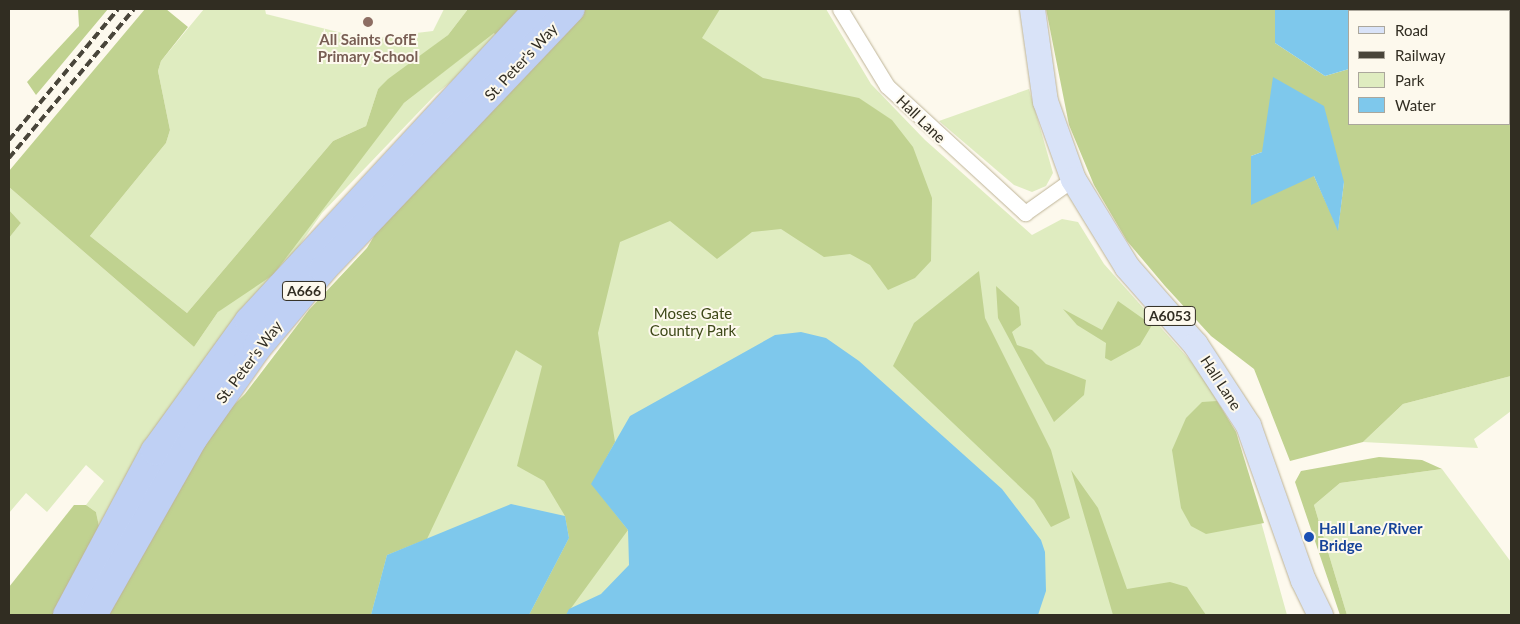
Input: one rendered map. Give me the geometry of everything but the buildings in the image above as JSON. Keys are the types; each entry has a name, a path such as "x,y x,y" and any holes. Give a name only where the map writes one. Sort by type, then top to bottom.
{"highway":[{"name":"St. Peter's Way","path":"67,615 155,451 249,321 538,9"},
{"name":"St. Peter's Way","path":"93,615 193,439 257,348 322,269 571,9"}],"main road":[{"name":"Hall Lane","path":"1032,12 1045,101 1073,179 1127,267 1195,344 1248,425 1303,580 1320,615"}],"street":[{"name":"Hall Lane","path":"840,9 887,86 1025,213 1073,179"}],"green space":[{"path":"78,9 108,9 36,95 27,82 79,26"},
{"path":"145,9 166,9 188,27 161,61 158,71 170,130 166,143 90,236 187,313 333,141 366,126 378,89 388,79 448,35 468,9 522,9 497,37 494,33 404,103 273,275 218,312 194,347 9,187 9,171"},
{"path":"204,9 265,9 266,14 366,39 433,31 444,9 468,9 448,35 378,89 366,126 333,141 187,313 90,236 166,143 170,130 158,71 161,61"},
{"name":"Moses Gate Country Park","path":"586,9 826,9 871,84 925,140 1032,235 1062,219 1078,222 1104,264 1197,368 1236,432 1287,615 108,615 213,426 245,394 309,310 367,248 385,218"},
{"path":"586,9 720,9 702,38 763,78 859,98 892,120 913,147 932,198 931,261 915,278 888,290 870,265 850,254 824,257 781,229 752,232 717,259 670,221 620,242 598,333 615,442 592,484 628,530 566,615 529,615 569,538 565,516 544,481 517,466 542,366 516,350 427,539 387,555 371,615 108,615 213,426 245,394 309,310 367,248 385,218"},
{"path":"1046,9 1275,9 1275,43 1325,76 1348,69 1348,125 1510,125 1510,10 1376,9 1511,9 1511,376 1403,404 1363,442 1290,461 1254,369 1211,336 1165,286 1127,241 1094,185 1069,125","holes":["1262,152 1344,182 1338,229 1314,176 1251,156"]},
{"path":"494,32 497,37 469,67 436,94 322,213 100,531 96,512 86,505 104,481 86,465 47,512 26,493 9,513 9,238 21,223 9,210 9,187 194,347 218,312 404,103"},
{"path":"1029,89 1053,173 1046,186 1032,192 1014,185 939,121"},
{"path":"9,210 21,223 9,238"},
{"path":"979,271 985,318 1051,450 1070,518 1051,527 1034,500 893,366 914,323"},
{"path":"996,286 1019,307 1021,325 1012,332 1017,345 1032,350 1046,364 1086,380 1084,395 1054,422 998,318"},
{"path":"1118,301 1152,325 1140,345 1111,361 1105,358 1106,343 1077,325 1063,309 1102,330"},
{"path":"1511,376 1511,411 1474,439 1478,448 1363,442 1403,404"},
{"path":"1217,401 1236,432 1264,523 1206,534 1191,526 1181,508 1172,450 1186,418 1202,402"},
{"path":"1379,457 1422,460 1442,469 1340,483 1314,505 1347,615 1340,615 1295,482 1301,471"},
{"path":"1442,469 1511,562 1511,615 1347,615 1314,505 1340,483"},
{"path":"1071,470 1098,508 1127,589 1170,582 1187,587 1206,615 1113,615"},
{"path":"74,505 86,505 96,512 100,531 54,615 9,615 9,587"}],"water":[{"path":"1275,9 1376,10 1348,10 1348,69 1325,76 1275,43"},
{"path":"1273,77 1324,106 1344,182 1338,231 1314,176 1251,205 1251,156 1262,152"},
{"path":"801,332 826,338 859,361 1002,489 1041,540 1045,552 1046,591 1038,615 566,615 569,609 601,594 629,565 628,530 591,484 630,416 775,335"},
{"path":"511,504 565,516 569,538 529,615 371,615 387,555"}],"railway":[{"path":"9,140 118,9"},
{"path":"9,158 134,9"}],"place":[{"name":"All Saints CofE Primary School","path":"368,22"},
{"name":"Hall Lane/River Bridge","path":"1309,537"}]}
